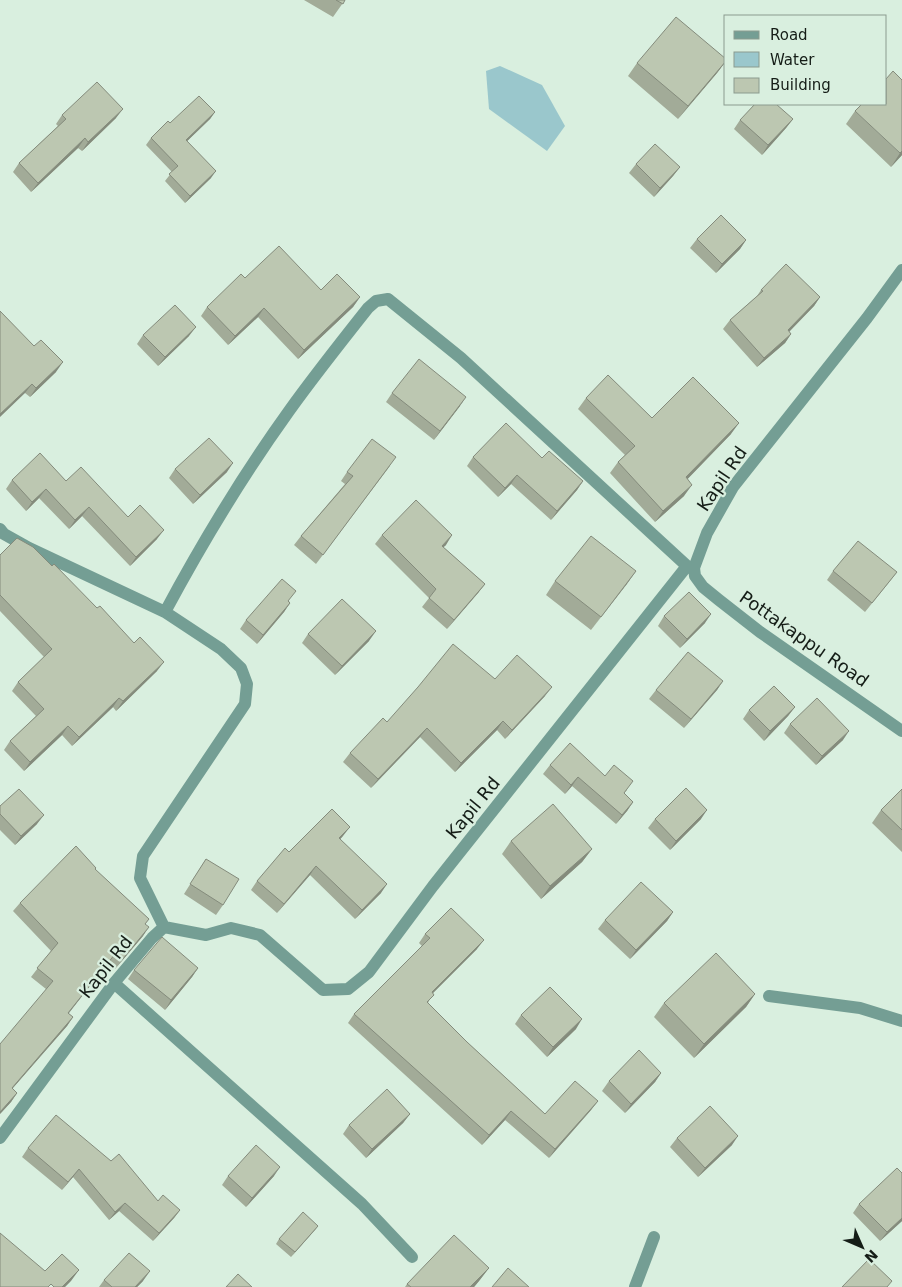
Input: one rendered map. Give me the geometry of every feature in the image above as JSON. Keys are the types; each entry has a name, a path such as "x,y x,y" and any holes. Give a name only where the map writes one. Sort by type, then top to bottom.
{"street":[{"name":"Kapil Rd","path":"0,1138 114,983 152,938 164,927 206,935 231,928 260,936 323,990 348,989 369,972 433,886 690,567 733,487 867,318 902,270"},
{"name":"Pottakappu Road","path":"165,612 190,564 254,462 289,411 368,308 376,301 388,299 461,358 690,567 703,587 760,632 902,731"},
{"path":"0,529 4,534 29,548 165,612 221,649 241,668 247,684 245,704 143,856 140,878 164,927"},
{"path":"114,983 362,1204 412,1257"},
{"path":"770,996 860,1008 902,1021"},
{"path":"635,1287 654,1237"}],"water":[{"path":"500,66 542,85 565,126 547,151 489,109 486,71"}],"building":[{"path":"336,0 345,0 343,4"},
{"path":"676,17 724,57 724,63 688,106 637,63"},
{"path":"893,71 902,80 902,151 900,153 855,111 861,105 887,105 887,78"},
{"path":"97,82 123,109 88,142 85,138 38,183 19,163 66,119 62,115"},
{"path":"199,96 215,112 186,140 216,171 190,196 169,174 178,166 151,138 168,121 170,123"},
{"path":"754,105 777,105 793,119 768,145 740,120"},
{"path":"655,144 680,167 660,188 636,164"},
{"path":"721,215 746,240 722,264 697,239"},
{"path":"279,246 321,290 337,274 360,297 304,350 264,308 235,336 207,307 241,274 245,278"},
{"path":"786,264 820,297 788,330 791,334 764,358 730,320 763,291 761,290"},
{"path":"175,305 196,327 165,357 143,335"},
{"path":"0,311 34,346 41,340 63,362 36,388 32,384 0,414"},
{"path":"419,359 466,397 440,431 392,393"},
{"path":"608,375 652,418 693,377 739,423 686,477 692,485 663,511 618,462 635,446 586,398"},
{"path":"506,423 542,458 549,451 583,481 557,511 517,475 505,488 473,457"},
{"path":"209,438 233,463 200,495 175,469"},
{"path":"372,439 396,457 323,555 301,536 353,476 347,472"},
{"path":"40,453 66,481 81,467 128,517 140,505 164,530 136,557 89,507 75,520 46,489 32,502 12,480"},
{"path":"416,500 452,535 442,546 485,584 454,620 429,598 436,589 382,535"},
{"path":"591,536 636,571 601,617 555,581"},
{"path":"17,538 33,547 52,566 54,564 97,608 100,606 134,643 140,637 164,662 123,701 119,698 79,737 68,726 30,762 10,741 44,709 18,682 52,649 0,595 0,555"},
{"path":"858,541 897,572 872,603 833,571"},
{"path":"282,579 296,591 288,601 290,603 263,635 246,620"},
{"path":"689,592 711,614 687,639 664,616"},
{"path":"342,599 376,631 342,666 308,634"},
{"path":"453,644 495,679 517,655 552,687 512,730 503,721 461,763 427,728 378,779 350,753 383,718 387,722"},
{"path":"688,652 723,681 691,719 656,690"},
{"path":"774,686 795,707 770,731 749,710"},
{"path":"817,698 849,731 822,756 790,724"},
{"path":"570,743 605,776 614,765 633,781 624,793 633,802 622,815 578,777 571,785 550,765"},
{"path":"686,788 707,810 676,841 655,819"},
{"path":"19,789 44,815 21,836 0,814 0,806"},
{"path":"902,789 902,830 881,810"},
{"path":"553,804 592,849 550,886 511,841"},
{"path":"332,809 350,827 339,838 387,884 362,910 316,866 284,904 257,881 285,848 289,852"},
{"path":"76,846 95,869 149,919 145,924 149,927 122,960 115,954 68,1013 73,1017 12,1088 17,1093 0,1112 0,1044 53,981 37,968 58,943 20,903"},
{"path":"206,859 239,879 223,905 190,884"},
{"path":"641,882 673,912 636,950 605,920"},
{"path":"451,908 484,940 432,992 434,995 427,1002 545,1114 575,1081 598,1101 555,1149 511,1111 489,1135 354,1014 430,938 425,934"},
{"path":"162,937 198,968 171,1000 134,970"},
{"path":"716,953 755,994 704,1044 664,1003"},
{"path":"550,987 582,1019 553,1047 521,1015"},
{"path":"639,1050 661,1073 631,1104 609,1081"},
{"path":"387,1089 410,1114 372,1149 349,1125"},
{"path":"710,1106 738,1136 705,1168 677,1138"},
{"path":"56,1115 111,1161 119,1154 158,1201 163,1195 180,1210 159,1233 125,1203 115,1212 79,1169 68,1182 28,1148"},
{"path":"256,1145 280,1167 252,1198 228,1176"},
{"path":"897,1168 902,1173 902,1218 887,1232 859,1204"},
{"path":"303,1212 318,1226 295,1252 279,1239"},
{"path":"0,1233 45,1271 62,1254 79,1270 62,1287 54,1287 51,1284 48,1287 0,1287"},
{"path":"454,1235 489,1268 470,1287 411,1287 407,1284"},
{"path":"129,1253 150,1271 135,1287 112,1287 104,1280"},
{"path":"869,1259 892,1281 887,1287 842,1287"},
{"path":"508,1268 529,1287 492,1287"},
{"path":"238,1274 252,1287 226,1287"}]}
